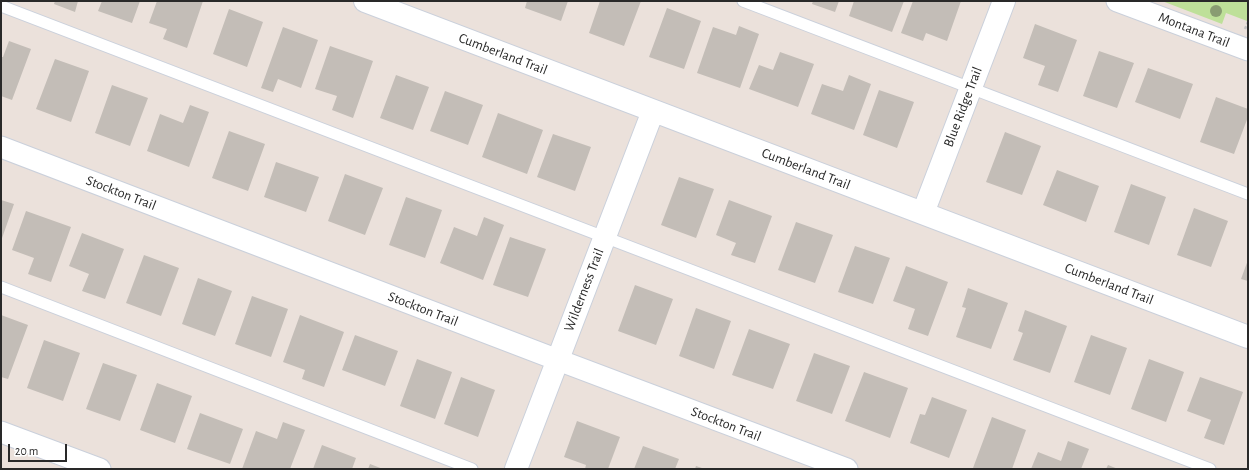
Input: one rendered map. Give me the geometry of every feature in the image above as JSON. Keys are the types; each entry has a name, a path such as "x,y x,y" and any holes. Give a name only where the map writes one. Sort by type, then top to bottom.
{"street":[{"name":"Cumberland Trail","path":"365,1 1248,337"},
{"name":"Blue Ridge Trail","path":"923,213 1004,1"},
{"name":"Montana Trail","path":"1117,1 1248,50"},
{"name":"Wilderness Trail","path":"516,469 653,111"},
{"name":"Stockton Trail","path":"1,147 847,469"},
{"path":"1,432 100,469"}],"lane":[{"path":"743,1 1248,194"},
{"path":"1,6 1210,469"},
{"path":"1,287 472,469"}],"green space":[{"path":"1162,1 1248,1 1248,19 1247,21 1226,13 1222,24"}],"building":[{"path":"55,1 78,1 75,12 54,4"},
{"path":"102,1 140,1 132,23 98,11"},
{"path":"157,1 203,1 187,48 163,39 167,29 149,23"},
{"path":"527,1 568,1 561,21 525,8"},
{"path":"600,1 641,1 624,46 589,33"},
{"path":"813,1 839,1 835,12 812,4"},
{"path":"854,1 904,1 892,32 849,16"},
{"path":"913,1 961,1 947,41 926,33 923,41 901,33"},
{"path":"667,8 701,21 684,69 649,57"},
{"path":"229,9 263,22 247,67 213,54"},
{"path":"1035,24 1077,40 1058,92 1038,85 1045,66 1023,58"},
{"path":"739,26 759,34 740,88 697,73 713,27 736,35"},
{"path":"283,27 318,40 301,88 278,79 273,92 261,88"},
{"path":"9,41 31,49 12,100 1,96 1,57 3,57"},
{"path":"330,46 373,61 353,118 332,110 337,96 315,89"},
{"path":"1099,51 1134,63 1117,108 1083,96"},
{"path":"780,52 814,64 798,107 749,89 759,65 773,70"},
{"path":"55,59 89,71 71,122 36,109"},
{"path":"1148,68 1193,84 1180,119 1135,102"},
{"path":"396,75 429,87 413,130 380,118"},
{"path":"849,75 871,84 854,130 811,114 822,84 843,91"},
{"path":"112,85 148,98 130,146 95,133"},
{"path":"879,90 914,102 897,148 863,135"},
{"path":"445,91 483,105 468,145 430,131"},
{"path":"1216,97 1248,109 1248,117 1234,154 1200,142"},
{"path":"190,105 209,112 189,167 147,151 160,114 183,123"},
{"path":"498,113 543,130 527,174 482,157"},
{"path":"229,131 265,144 248,191 212,178"},
{"path":"1005,132 1041,146 1022,195 986,182"},
{"path":"553,134 591,147 575,191 537,177"},
{"path":"276,162 319,177 306,212 264,197"},
{"path":"1057,170 1099,186 1086,222 1043,205"},
{"path":"345,174 383,188 365,235 328,221"},
{"path":"679,177 714,189 696,238 661,225"},
{"path":"1131,184 1166,197 1149,245 1114,232"},
{"path":"406,197 442,210 425,258 389,245"},
{"path":"1,200 14,204 1,241"},
{"path":"729,200 772,216 755,263 731,255 736,243 716,235"},
{"path":"1194,208 1228,221 1211,267 1177,255"},
{"path":"26,211 71,227 51,282 28,274 34,258 12,250"},
{"path":"484,217 504,225 483,280 440,263 454,227 477,236"},
{"path":"796,222 833,235 815,283 778,270"},
{"path":"82,233 124,249 105,299 82,291 89,274 69,266"},
{"path":"510,237 546,249 528,297 493,285"},
{"path":"855,246 890,258 873,304 838,292"},
{"path":"144,255 179,268 161,316 126,303"},
{"path":"1248,260 1248,281 1241,279"},
{"path":"906,266 948,282 928,336 908,329 915,309 893,301"},
{"path":"198,278 232,291 215,336 182,324"},
{"path":"635,285 673,299 656,345 618,331"},
{"path":"968,288 1008,303 991,349 956,337 966,308 962,307"},
{"path":"252,296 288,309 271,357 235,344"},
{"path":"696,308 731,321 714,369 679,356"},
{"path":"1025,310 1067,326 1050,373 1013,360 1023,333 1018,331"},
{"path":"1,315 28,325 8,379 1,377"},
{"path":"300,315 344,332 324,387 302,379 305,370 283,362"},
{"path":"749,329 790,344 773,389 732,375"},
{"path":"355,335 398,351 385,386 342,370"},
{"path":"1091,335 1127,348 1110,395 1074,382"},
{"path":"44,340 80,353 63,401 27,388"},
{"path":"814,353 850,366 832,414 796,401"},
{"path":"417,359 452,372 435,419 400,406"},
{"path":"1149,359 1184,372 1166,422 1131,409"},
{"path":"103,363 137,375 120,421 86,409"},
{"path":"864,372 908,388 890,438 845,421"},
{"path":"461,377 495,390 478,437 444,424"},
{"path":"1200,377 1243,392 1224,445 1204,438 1211,420 1187,411"},
{"path":"157,383 192,396 175,443 140,430"},
{"path":"932,397 967,410 949,458 910,443 920,414 925,415"},
{"path":"200,413 243,429 230,464 187,449"},
{"path":"992,417 1026,430 1012,469 973,468"},
{"path":"577,421 620,437 608,469 585,469 586,465 564,457"},
{"path":"283,422 305,430 290,469 242,469 256,431 277,439"},
{"path":"1068,441 1089,449 1081,469 1031,469 1038,452 1061,461"},
{"path":"322,445 356,458 352,469 313,469"},
{"path":"643,446 679,459 675,469 634,469"},
{"path":"370,464 383,469 368,469"},
{"path":"1108,465 1118,469 1106,469"},
{"path":"696,466 705,469 695,469"}]}
